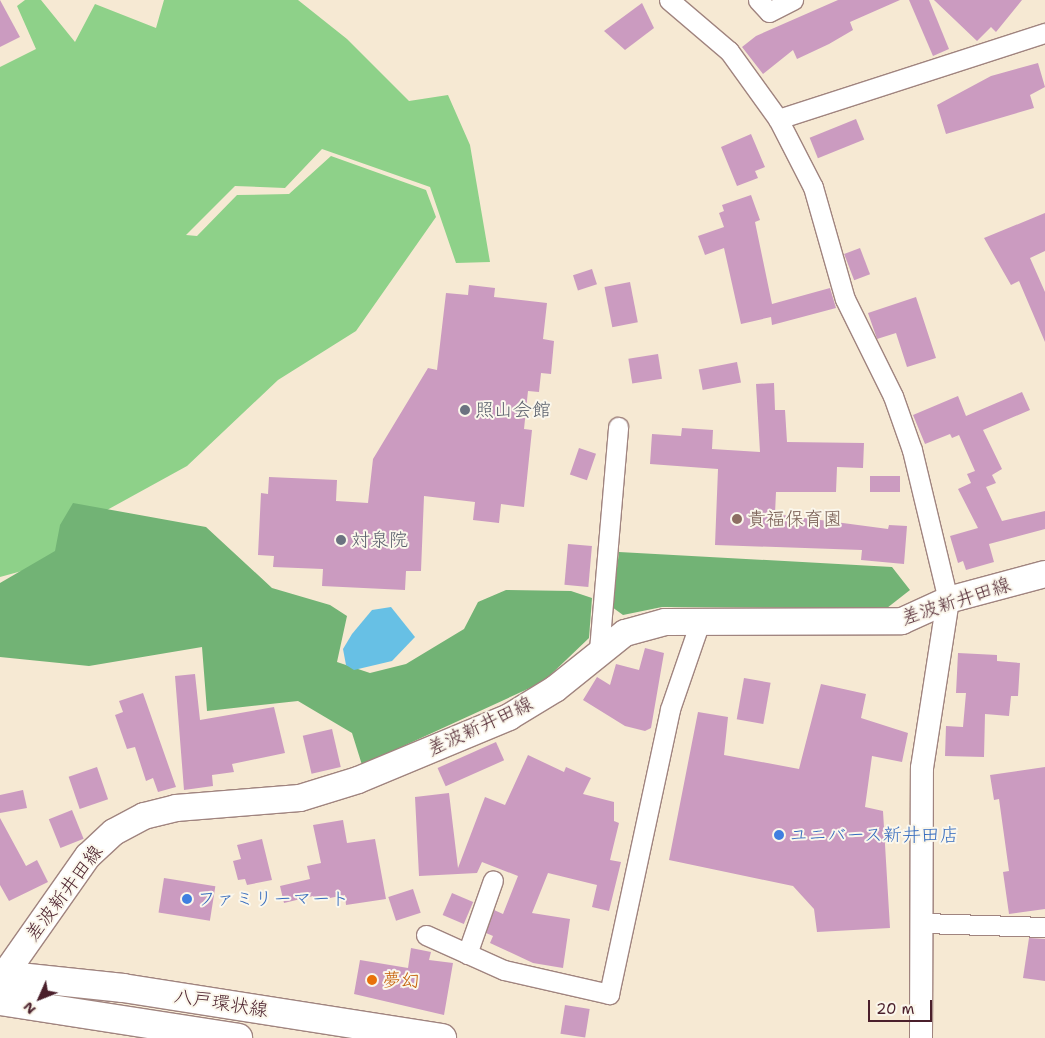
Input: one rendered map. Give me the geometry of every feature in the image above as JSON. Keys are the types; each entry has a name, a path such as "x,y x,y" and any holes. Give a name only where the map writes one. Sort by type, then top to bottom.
{"main road":[{"name":"差波新井田線","path":"1,983 88,856 114,832 144,816 176,808 300,798 358,780 508,717 555,689 599,650 625,632 665,622 902,621 948,600 1045,574"},
{"name":"八戸環状線","path":"1,983 238,1038"},
{"name":"八戸環状線","path":"1,983 123,988 442,1038"}],"street":[{"path":"668,0 729,51 778,119 813,187 845,299 893,396 914,460 948,600 922,768 919,859 924,923 921,1038"},
{"path":"758,0 769,12 793,0"},
{"path":"778,119 1045,33"},
{"path":"599,650 618,427"},
{"path":"426,935 504,970 609,994 670,710 700,622"},
{"path":"467,954 494,880"},
{"path":"924,923 1045,928"}],"green space":[{"path":"25,0 41,0 75,42 95,4 156,28 164,0 298,0 347,39 409,101 448,95 470,145 490,262 456,263 430,187 322,149 285,188 235,186 186,235 197,236 237,195 289,194 331,156 426,190 436,217 356,331 278,380 187,466 87,521 62,560 0,577 0,67 36,49 17,6"},
{"path":"73,503 206,527 272,588 330,605 347,616 337,662 370,673 406,664 464,629 478,602 506,590 571,591 592,598 589,638 543,682 362,765 352,733 298,701 207,711 202,647 89,666 0,657 0,583 55,551 60,525"},
{"path":"619,552 892,567 910,590 887,608 662,607 623,615 612,607"}],"water":[{"path":"391,607 415,637 392,661 354,670 346,665 343,649 352,634 372,610"}],"building":[{"path":"0,0 20,37 0,47"},
{"path":"838,0 900,0 850,22 853,30 797,59 793,50 763,74 742,47 756,36"},
{"path":"909,0 929,0 949,49 933,56"},
{"path":"934,0 1022,0 996,32 991,27 977,41"},
{"path":"642,3 654,28 625,50 604,31"},
{"path":"1038,63 1045,87 1030,95 1034,108 946,134 937,105 991,76"},
{"path":"856,119 864,139 818,158 810,138"},
{"path":"751,134 765,167 755,171 758,178 737,186 721,147"},
{"path":"751,195 760,220 755,222 772,304 830,288 836,308 772,325 771,317 741,324 724,248 705,255 698,236 724,227 719,213 724,211 722,205"},
{"path":"1045,213 1045,251 1030,258 1045,292 1045,342 1019,281 1011,285 984,238"},
{"path":"860,248 870,274 854,280 844,254"},
{"path":"592,269 597,284 578,290 573,275"},
{"path":"630,282 638,322 612,327 604,287"},
{"name":"照山会館","path":"469,285 495,288 494,297 547,303 543,339 554,341 551,374 541,373 539,392 528,391 524,429 532,430 524,507 501,504 499,523 473,520 475,502 424,496 421,571 406,571 405,590 322,586 323,569 273,567 274,556 258,555 261,493 268,494 269,477 337,480 336,501 368,503 373,459 428,368 437,370 446,293 468,295"},
{"path":"916,297 936,358 907,367 896,333 877,339 868,313"},
{"path":"658,354 662,379 632,383 628,359"},
{"path":"737,362 741,383 703,390 699,369"},
{"path":"774,383 775,410 785,410 787,442 864,443 863,468 837,467 836,492 776,492 775,514 888,529 889,525 907,526 904,564 861,560 862,550 715,545 718,469 650,464 652,434 681,436 682,428 713,430 712,449 760,452 756,384"},
{"path":"1022,392 1030,410 983,430 1002,469 992,475 996,483 986,487 1002,521 1045,511 1045,529 989,544 994,562 966,570 963,561 958,563 950,536 978,528 958,489 971,483 967,474 975,471 959,435 952,438 950,434 925,444 913,415 958,396 966,416"},
{"path":"579,448 596,454 587,480 570,474"},
{"path":"870,476 900,476 900,492 870,492"},
{"path":"568,544 592,546 588,587 564,585"},
{"path":"645,648 664,653 651,728 645,731 625,726 583,700 597,677 610,685 616,664 639,670"},
{"path":"958,653 997,655 997,661 1020,663 1018,696 1011,696 1009,716 985,714 984,757 945,756 946,726 963,727 966,693 956,693"},
{"path":"195,674 200,720 274,707 285,753 232,764 234,772 212,775 213,786 184,790 175,676"},
{"path":"744,678 771,683 763,724 737,719"},
{"name":"ユニバース新井田店","path":"821,684 866,694 861,718 908,733 902,762 872,756 865,807 883,811 890,928 817,932 814,909 793,886 669,860 698,712 728,717 724,755 799,769"},
{"path":"143,693 176,787 158,792 153,778 146,781 135,747 127,749 115,715 123,712 119,701"},
{"path":"332,729 341,767 312,774 303,736"},
{"path":"496,742 504,760 446,786 438,768"},
{"path":"528,755 564,772 566,767 591,778 583,794 614,802 614,821 619,823 610,860 621,862 609,911 592,907 597,885 548,873 532,913 570,919 563,968 533,963 490,943 493,936 486,933 494,910 503,914 518,876 482,862 477,873 419,876 415,797 449,793 458,868 485,797 505,805"},
{"path":"97,767 108,799 80,809 69,777"},
{"path":"1045,767 1045,909 1009,914 1003,872 1009,871 999,799 994,800 990,775"},
{"path":"23,790 27,808 0,813 0,795"},
{"path":"72,810 84,839 60,848 49,819"},
{"path":"0,818 26,866 37,860 48,882 9,901 0,885"},
{"path":"343,820 347,843 375,839 386,899 346,905 345,895 315,901 313,896 284,903 280,886 310,879 307,866 321,863 313,825"},
{"path":"262,839 272,880 247,885 245,879 238,880 233,861 241,859 237,845"},
{"name":"ファミリーマート","path":"164,878 215,886 210,921 159,913"},
{"path":"413,889 421,913 396,921 388,897"},
{"path":"452,893 473,902 464,924 443,915"},
{"path":"1029,938 1045,939 1045,981 1023,978"},
{"path":"411,948 431,952 429,960 453,963 444,1015 354,994 360,960 408,968"},
{"path":"565,1005 590,1009 585,1038 560,1034"}],"place":[{"name":"照山会館","path":"465,410"},
{"name":"貴福保育園","path":"737,519"},
{"name":"対泉院","path":"341,540"},
{"name":"ユニバース新井田店","path":"779,835"},
{"name":"ファミリーマート","path":"187,899"},
{"name":"夢幻","path":"372,980"}]}
